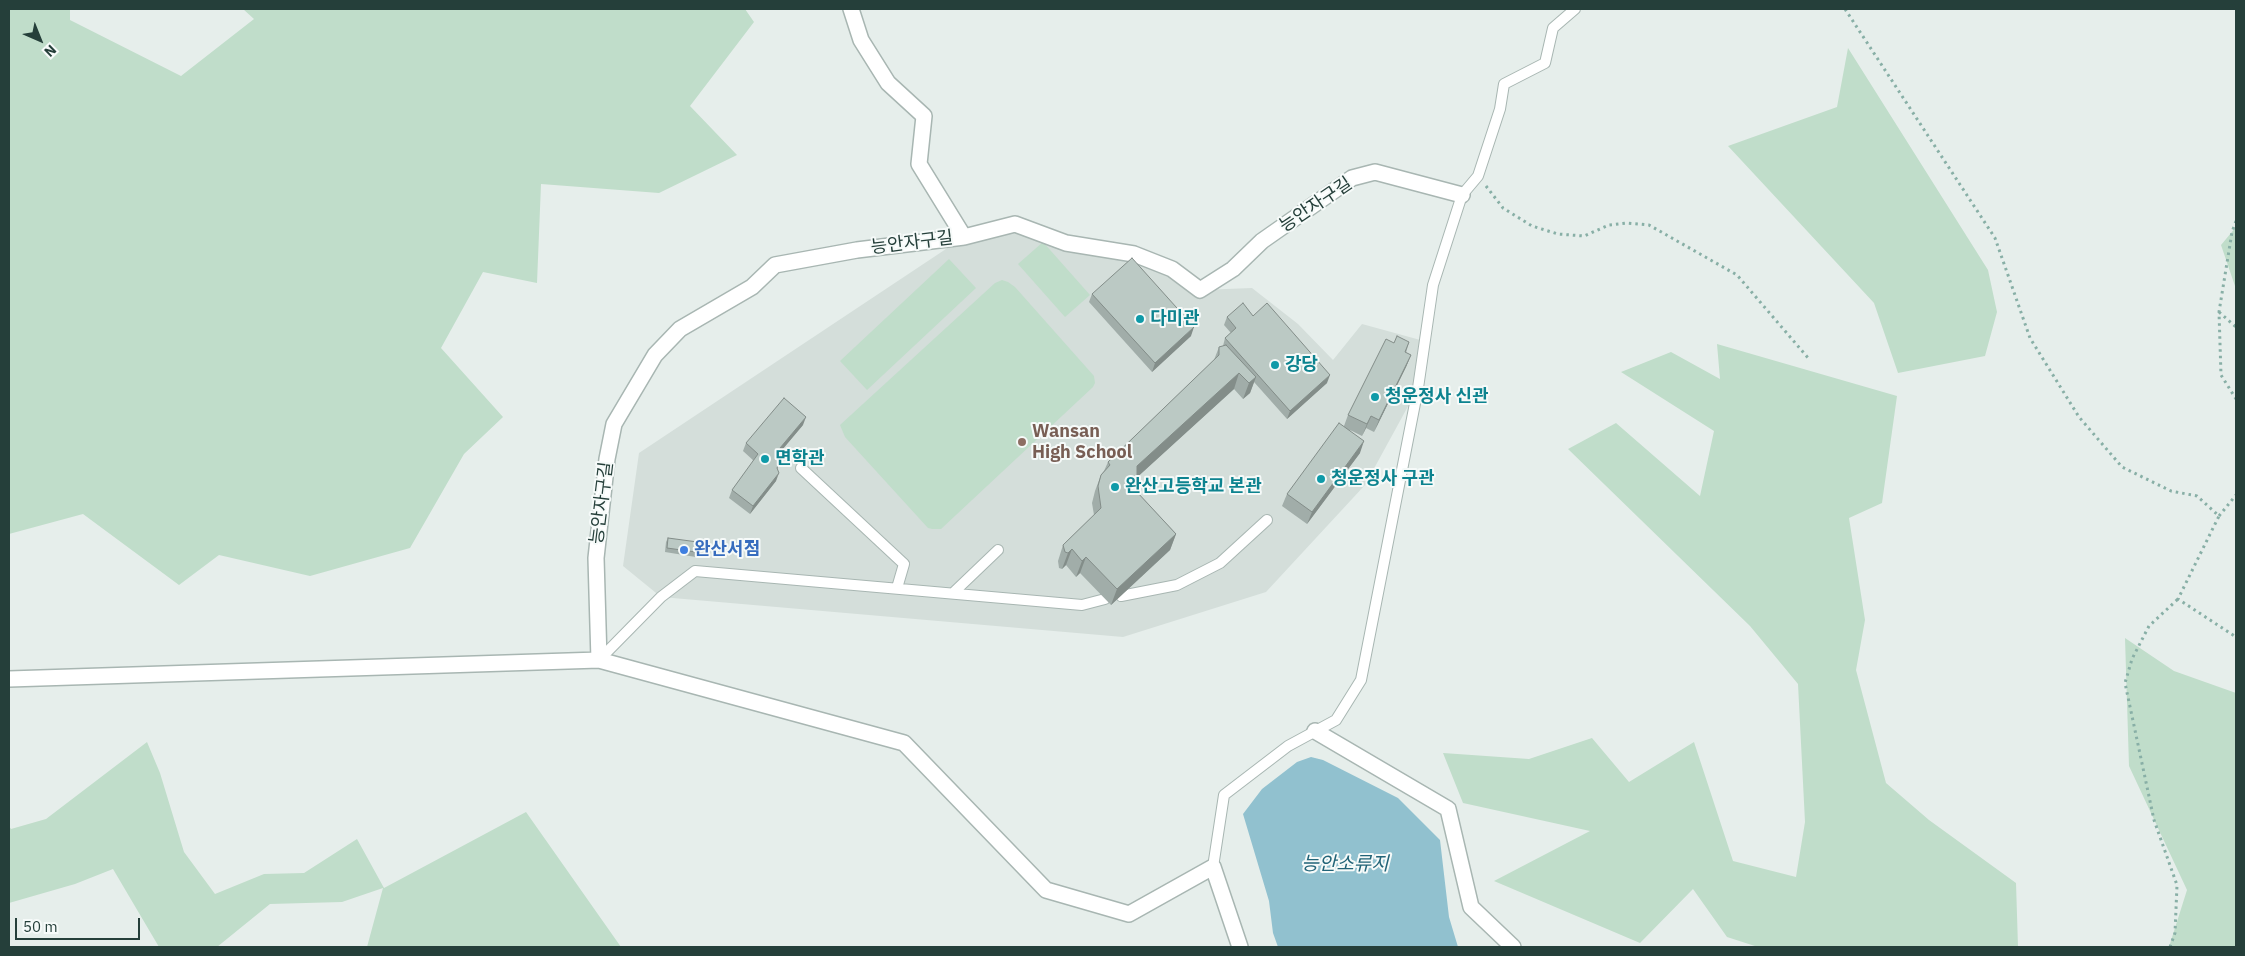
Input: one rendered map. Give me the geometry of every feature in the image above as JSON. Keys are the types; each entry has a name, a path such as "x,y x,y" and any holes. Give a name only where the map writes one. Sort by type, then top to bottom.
{"street":[{"path":"851,9 861,40 888,83 924,116 919,164 964,237"},
{"name":"능안자구길","path":"599,660 596,558 607,459 614,424 655,354 680,329 752,286 775,265 857,250 964,237 1015,224 1066,244 1134,254 1172,269 1200,290 1233,269 1262,242 1352,178 1375,172 1462,195"},
{"path":"9,679 599,660 904,743 1046,890 1129,914 1213,867 1240,947"},
{"path":"1315,731 1448,809 1471,906 1513,947"}],"lane":[{"path":"1213,867 1224,795 1288,746 1336,720 1361,680 1414,415 1433,285 1462,195 1478,176 1500,109 1504,84 1545,63 1553,28 1575,9"},
{"path":"801,468 904,564 897,588"},
{"path":"1121,596 1177,585 1220,563 1267,520"},
{"path":"953,593 998,550"},
{"path":"599,660 661,597 696,571 1082,605 1105,599"}],"path":[{"path":"1845,9 1995,238 2030,338 2079,417 2122,467 2171,491 2198,496 2219,516"},
{"path":"1478,176 1503,208 1532,226 1558,234 1584,236 1609,225 1627,223 1649,225 1737,275 1809,359"},
{"path":"2236,221 2232,232 2219,312 2220,375 2236,399"},
{"path":"2219,312 2236,327"},
{"path":"2170,947 2175,933 2177,885 2154,820 2125,683 2132,659 2149,626 2178,599 2219,516 2236,495"},
{"path":"2178,599 2236,637"}],"shaded area":[{"name":"Wansan High School","path":"1024,227 1134,254 1200,290 1252,288 1298,324 1333,360 1362,324 1424,341 1418,388 1365,485 1266,592 1123,637 661,597 623,566 639,453 964,237"}],"green space":[{"path":"9,9 70,9 70,20 181,76 254,19 243,9 745,9 754,22 690,106 737,155 659,193 541,184 537,283 483,272 441,348 503,417 464,454 410,548 310,576 219,555 179,585 83,514 9,534"},
{"path":"1848,48 1988,270 1997,312 1985,356 1898,373 1874,303 1728,146 1837,107"},
{"path":"2236,227 2236,289 2221,245"},
{"path":"1043,242 1090,295 1065,317 1018,264"},
{"path":"949,259 976,288 867,390 840,361"},
{"path":"1002,280 1015,287 1094,376 1095,383 1093,387 941,529 928,528 845,437 840,425 995,283"},
{"path":"1717,344 1897,396 1882,503 1849,518 1865,620 1856,670 1886,783 1929,820 2016,883 2018,947 1758,947 1727,937 1693,889 1640,943 1494,881 1590,831 1463,803 1443,753 1529,759 1592,738 1629,782 1694,742 1733,861 1796,877 1805,822 1798,684 1750,626 1568,449 1616,423 1700,496 1714,431 1621,372 1671,352 1720,379"},
{"path":"2125,638 2174,671 2236,693 2236,947 2169,947 2187,890 2129,766"},
{"path":"147,742 160,773 184,852 215,894 264,874 304,873 357,839 384,888 526,812 621,947 367,947 383,888 342,902 270,904 217,947 159,947 113,869 75,884 9,903 9,826 11,829 46,819"}],"water":[{"name":"능안소류지","path":"1311,757 1323,760 1398,798 1440,840 1449,917 1458,947 1278,947 1273,933 1269,901 1243,814 1262,789 1297,762"}],"building":[{"name":"다미관","path":"1132,258 1194,327 1155,363 1092,294"},
{"name":"강당","path":"1243,303 1253,316 1267,303 1330,375 1290,411 1225,338 1236,328 1227,317"},
{"name":"청운정사 신관","path":"1397,336 1409,342 1405,352 1411,355 1379,420 1371,416 1367,424 1348,415 1386,339 1394,343"},
{"name":"완산고등학교 본관","path":"1226,345 1256,377 1249,383 1239,373 1137,466 1137,492 1176,534 1117,589 1086,557 1082,561 1072,549 1068,553 1065,552 1063,545 1101,508 1098,486 1101,475 1110,465 1108,462 1219,355 1219,347"},
{"name":"면학관","path":"784,398 806,417 780,448 781,458 777,468 779,473 753,506 732,490 758,454 746,443"},
{"name":"청운정사 구관","path":"1339,423 1364,441 1312,512 1287,494"},
{"path":"668,538 705,543 703,553 667,548"}],"place":[{"name":"다미관","path":"1140,319"},
{"name":"강당","path":"1275,365"},
{"name":"청운정사 신관","path":"1375,397"},
{"name":"Wansan High School","path":"1022,442"},
{"name":"면학관","path":"765,459"},
{"name":"청운정사 구관","path":"1321,479"},
{"name":"완산고등학교 본관","path":"1115,487"},
{"name":"완산서점","path":"684,550"}]}
